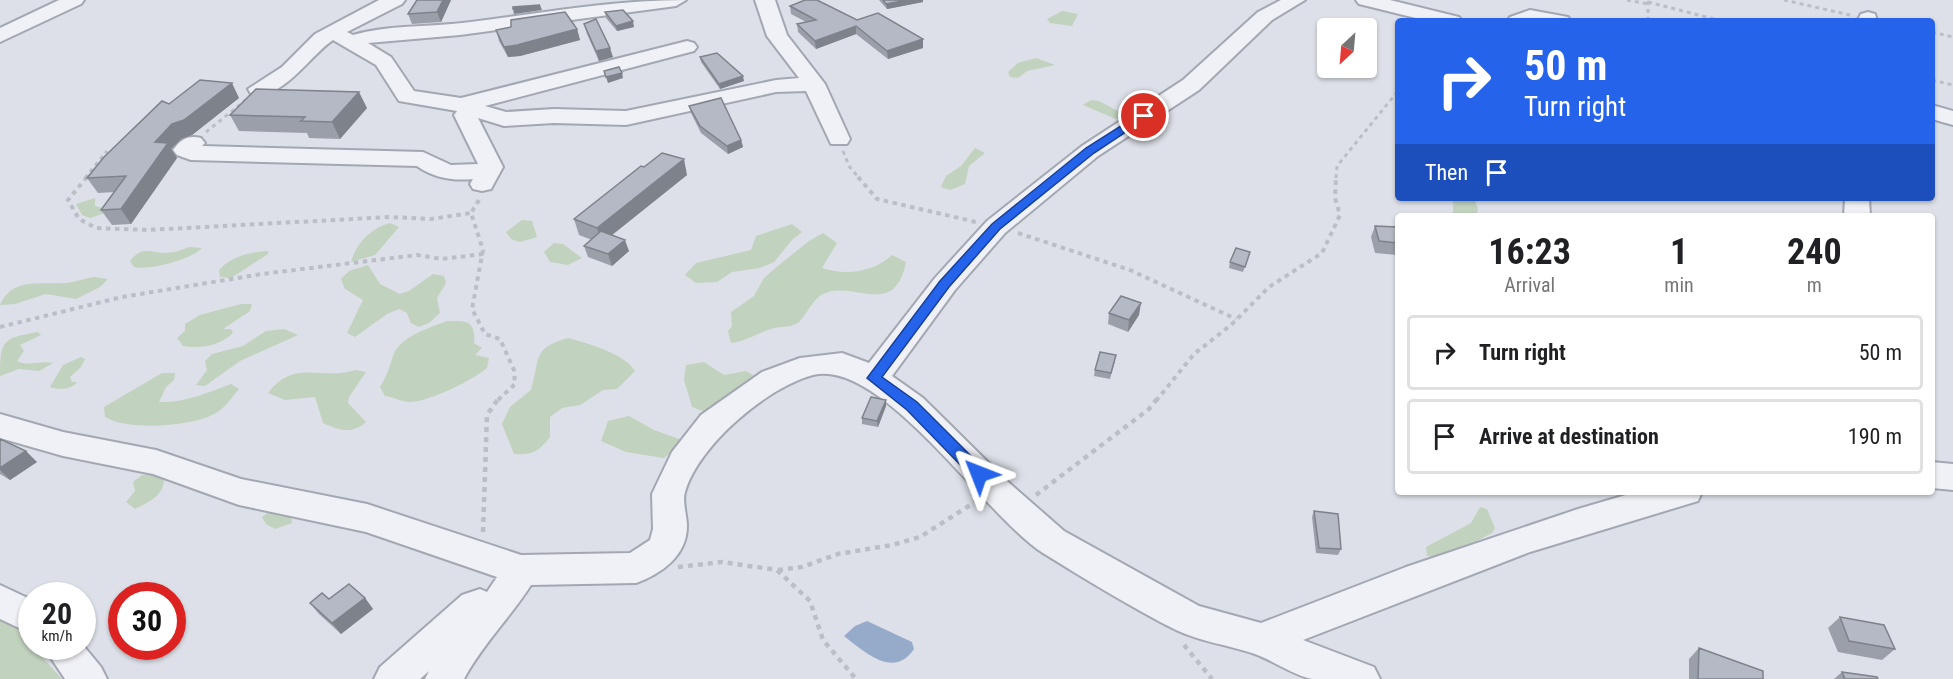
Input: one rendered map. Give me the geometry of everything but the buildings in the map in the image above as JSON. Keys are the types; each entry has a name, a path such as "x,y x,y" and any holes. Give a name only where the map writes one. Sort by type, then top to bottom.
{"street":[{"path":"0,36 74,0"},
{"path":"342,37 395,0"},
{"path":"259,89 289,71 316,43 342,37 460,29 676,0"},
{"path":"765,0 777,36 814,84 839,140"},
{"path":"874,378 945,284 996,227 1090,150 1191,85 1265,16 1295,0"},
{"path":"1366,0 1440,18"},
{"path":"1524,18 1546,0"},
{"path":"342,37 384,61 407,96 466,107 504,119 627,118 776,86 814,84"},
{"path":"466,107 687,47"},
{"path":"193,143 185,150 191,153 423,159 436,171 486,177 484,152 472,133 465,115 466,107"},
{"path":"1935,113 1953,118"},
{"path":"0,426 63,444 156,462 239,492 367,518 521,570 636,568 664,549 670,529 668,494 683,461 712,423 772,380 810,365 842,363 874,378 912,406 1006,500 1052,541 1190,619 1262,640 1344,675 1361,679"},
{"path":"1935,475 1953,477"},
{"path":"1262,640 1342,606 1585,519 1675,495"},
{"path":"444,679 464,643 500,604 521,570"},
{"path":"0,601 18,611"},
{"path":"393,679 475,606 500,604"},
{"path":"72,660 88,679"}],"path":[{"path":"1627,0 1648,2 1710,18"},
{"path":"1784,0 1860,18"},
{"path":"1648,2 1648,18"},
{"path":"1935,33 1953,37"},
{"path":"1935,81 1953,85"},
{"path":"193,143 259,89"},
{"path":"636,568 684,567 722,562 777,570 802,567 838,554 892,545 920,537 1006,500 1149,409 1194,354 1236,319 1269,287 1322,253 1340,215 1335,198 1337,166 1395,95"},
{"path":"839,140 849,166 877,199 996,227 1115,262 1182,291 1236,319"},
{"path":"107,151 68,200 80,219 96,228 148,230 390,217 410,220 456,217 471,213 480,198 486,177"},
{"path":"471,213 476,224 476,240 483,250 472,309 485,334 500,339 514,370 515,384 494,403 487,415 484,448 483,557"},
{"path":"0,327 122,297 262,274 417,255 442,260 483,254"},
{"path":"777,570 810,601 823,640 856,679"},
{"path":"1190,619 1182,642 1212,679"}],"green space":[{"path":"1062,11 1078,14 1072,26 1050,23 1047,19"},
{"path":"1036,58 1055,65 1027,71 1018,78 1010,77 1008,72 1018,63"},
{"path":"1091,100 1126,114 1125,117 1116,119 1083,105"},
{"path":"975,148 985,153 969,166 965,184 950,190 941,187 946,176 961,166"},
{"path":"95,198 95,206 107,209 108,212 90,218 82,215 76,204"},
{"path":"1453,201 1475,201 1478,209 1477,213 1453,213"},
{"path":"522,220 532,221 537,237 520,242 511,239 506,232"},
{"path":"390,223 399,227 375,255 351,262 365,237"},
{"path":"792,224 802,232 792,240 774,262 760,268 732,272 717,282 696,283 685,275 696,263 751,250 756,236"},
{"path":"823,233 837,243 822,268 841,272 859,271 877,265 892,255 906,262 901,279 893,289 884,293 840,290 828,292 815,300 797,323 774,328 731,343 728,331 732,326 731,312 754,296 764,278 779,265"},
{"path":"554,243 563,244 582,258 568,265 550,262 544,252"},
{"path":"189,247 202,248 190,256 159,266 134,267 130,261 143,251 168,253"},
{"path":"268,251 268,254 231,278 220,277 219,270 235,258"},
{"path":"368,265 380,284 400,294 409,291 433,274 444,276 446,283 437,298 440,313 429,323 419,327 411,323 407,313 399,309 387,314 355,337 347,333 363,300 345,289 341,279 349,271"},
{"path":"94,277 108,279 100,287 76,299 46,294 15,304 0,305 5,296 20,286 67,283"},
{"path":"241,304 252,304 250,311 223,329 231,329 233,333 222,341 210,346 190,347 183,346 177,338 185,331 185,324 200,315"},
{"path":"447,321 464,322 471,326 474,343 482,348 475,355 489,358 487,368 461,384 426,399 408,402 385,396 380,387 397,349 408,338"},
{"path":"284,329 298,335 240,361 205,386 196,385 207,370 205,361 212,354 243,346 266,331"},
{"path":"38,332 41,335 20,345 24,351 17,361 53,363 39,371 19,369 0,376 1,355 6,343 17,336"},
{"path":"568,338 615,354 635,371 617,389 603,390 580,405 562,408 550,417 550,437 542,446 531,453 514,454 502,424 510,407 531,390 539,356 548,346"},
{"path":"81,357 85,359 81,367 70,377 72,382 77,382 72,387 57,389 50,387 63,365"},
{"path":"704,362 724,375 746,371 753,375 751,383 726,395 708,413 692,407 684,380 686,365"},
{"path":"355,370 366,372 349,397 348,403 366,422 355,429 345,430 323,423 315,397 285,400 268,393 278,382 298,373 342,373"},
{"path":"162,373 175,373 174,380 166,387 159,402 186,399 231,384 239,389 219,411 192,422 144,426 105,417 104,407"},
{"path":"629,416 654,430 685,441 664,458 626,452 601,441 608,421"},
{"path":"142,475 158,475 164,479 163,485 154,498 135,509 126,502 135,491 133,482"},
{"path":"1480,507 1487,509 1495,528 1492,533 1444,558 1427,556 1426,547 1471,523"},
{"path":"272,510 291,516 292,523 275,529 266,524 262,517"},
{"path":"0,618 18,630 18,660 45,660 62,679 0,679"}],"water":[{"path":"867,621 912,642 914,649 906,658 889,663 861,649 844,636 855,626"}],"route":[{"path":"979,474 912,406 874,378 945,284 996,227 1090,150 1144,116"}]}
